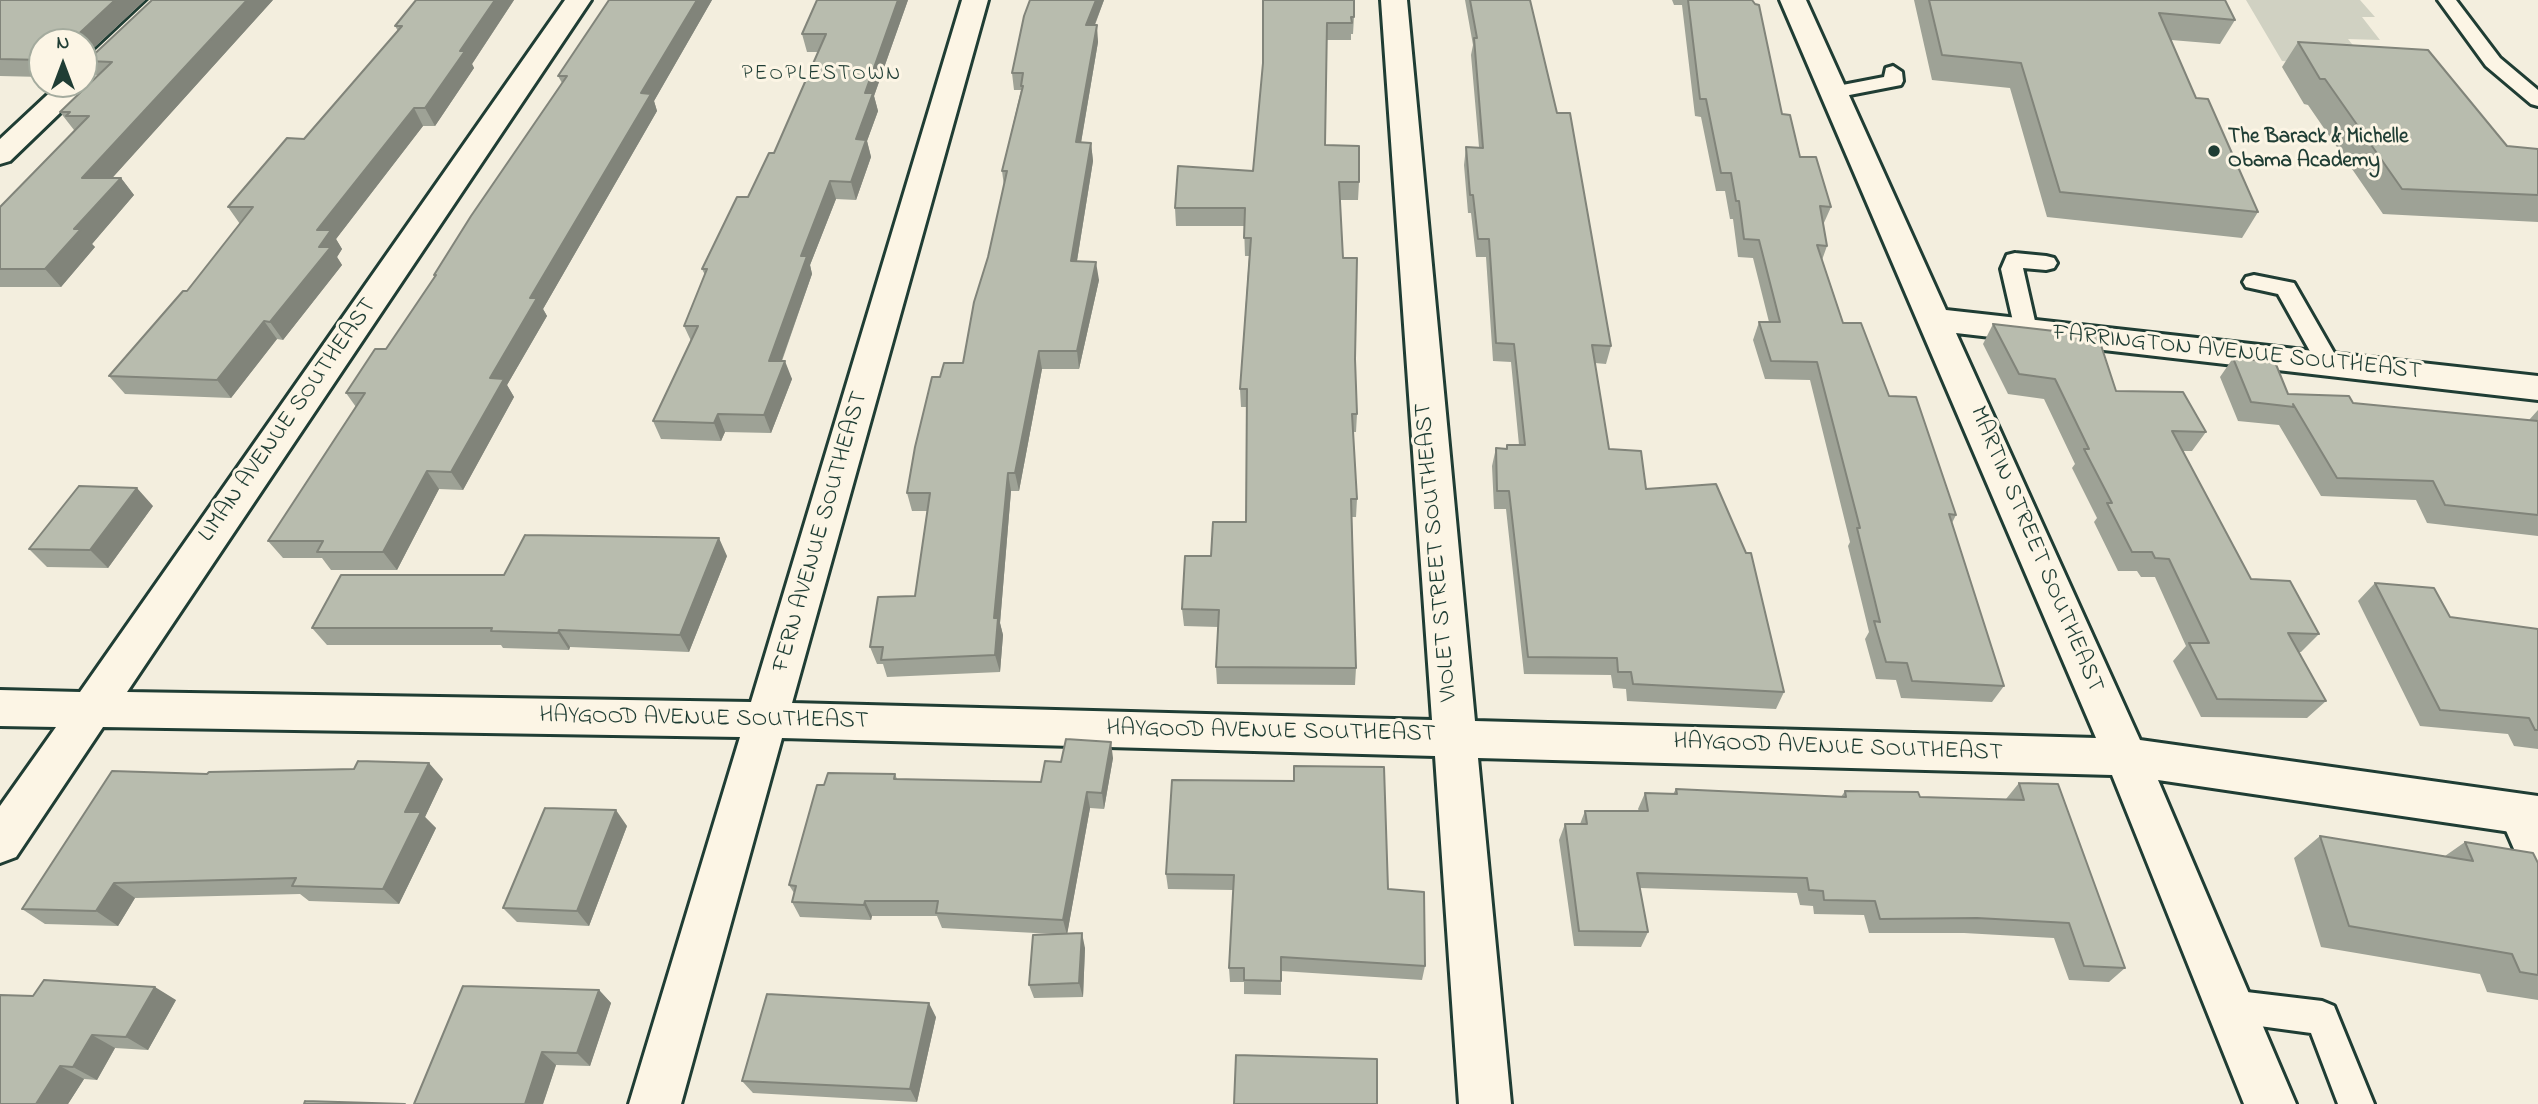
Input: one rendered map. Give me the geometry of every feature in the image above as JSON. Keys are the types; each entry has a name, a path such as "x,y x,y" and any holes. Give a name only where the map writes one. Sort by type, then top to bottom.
{"street":[{"path":"98,63 164,0"},
{"name":"LIMAN AVENUE SOUTHEAST","path":"0,843 578,0"},
{"name":"FERN AVENUE SOUTHEAST","path":"655,1104 975,0"},
{"name":"VIOLET STREET SOUTHEAST","path":"1394,0 1485,1104"},
{"name":"MARTIN STREET SOUTHEAST","path":"1793,0 2126,757 2270,1104"},
{"path":"0,155 60,98"},
{"name":"FARRINGTON AVENUE SOUTHEAST","path":"1935,320 2538,388"},
{"name":"HAYGOOD AVENUE SOUTHEAST","path":"0,708 768,720 2126,757 2526,814"}],"lane":[{"path":"2447,0 2493,62 2538,100"},
{"path":"1834,92 1894,81 1893,72"},
{"path":"2026,330 2012,269 2015,260 2046,262"},
{"path":"2254,282 2286,288 2329,365"},
{"path":"2526,814 2538,869"},
{"path":"2230,1006 2322,1018 2356,1104"}],"shaded area":[{"path":"2246,0 2360,0 2375,17 2362,17 2380,40 2348,39 2360,54 2349,66 2282,61"}],"building":[{"path":"0,0 115,0 85,28 28,28 28,60 0,59"},
{"path":"152,0 247,0 82,178 121,178 74,229 81,229 45,269 0,269 0,207 89,116 66,116 70,112 60,112 75,98 98,98 98,75 112,62 98,61 98,51"},
{"path":"416,0 495,0 460,51 465,51 425,108 414,108 317,230 331,230 319,247 331,247 270,322 264,321 217,380 109,376 183,291 187,291 253,207 228,207 287,138 304,139 402,26 395,26"},
{"path":"609,0 697,0 641,93 651,94 530,298 537,298 490,378 504,379 451,472 427,471 383,552 317,552 323,541 268,541 365,393 346,393 375,349 386,349 436,275 471,216 567,76 558,76"},
{"path":"817,0 898,0 865,93 873,93 856,139 866,140 851,182 830,181 801,256 807,256 769,361 785,361 764,415 718,414 714,423 653,421 698,326 684,326 707,269 702,269 737,197 748,197 769,153 774,153 826,34 802,34"},
{"path":"1030,0 1096,0 1086,25 1097,25 1076,142 1091,143 1071,261 1096,262 1077,351 1039,351 1015,473 1008,473 994,618 998,618 995,655 881,660 883,647 870,647 878,597 915,596 930,493 907,493 915,447 932,377 940,377 944,363 963,363 974,302 988,257 1007,171 1002,171 1023,86 1023,73 1012,73"},
{"path":"1263,0 1354,0 1352,23 1327,23 1325,145 1359,146 1359,182 1339,182 1343,258 1357,258 1357,414 1352,414 1357,499 1351,499 1356,668 1216,667 1219,610 1182,609 1185,556 1211,556 1213,522 1246,522 1247,389 1240,389 1251,238 1244,238 1245,208 1175,208 1178,166 1253,171 1263,63"},
{"path":"1470,0 1530,0 1557,113 1570,113 1611,346 1592,345 1609,449 1641,451 1646,489 1716,484 1746,553 1751,553 1784,692 1633,684 1631,672 1618,672 1617,658 1528,657 1509,491 1497,491 1496,448 1507,449 1507,445 1525,445 1514,344 1496,343 1489,239 1478,239 1473,195 1470,195 1466,147 1483,148 1474,38 1477,38"},
{"path":"1688,0 1752,0 1759,5 1782,114 1790,115 1800,157 1816,157 1831,207 1820,206 1827,246 1817,245 1843,323 1861,323 1889,396 1916,397 1956,515 1949,514 2004,686 1912,681 1907,663 1886,662 1874,621 1880,622 1857,528 1860,528 1817,362 1771,361 1759,322 1780,322 1759,240 1744,239 1739,201 1736,201 1731,173 1721,173 1706,99 1700,99"},
{"path":"1929,0 2225,0 2235,20 2159,13 2196,98 2208,99 2258,212 2060,192 2021,63 1942,55"},
{"path":"2298,42 2428,50 2507,146 2538,149 2538,195 2402,189 2325,79 2320,79"},
{"path":"1993,324 2098,336 2116,391 2183,392 2206,432 2172,431 2251,579 2290,581 2319,634 2288,633 2326,701 2217,699 2189,643 2209,643 2169,559 2155,558 2152,552 2132,552 2107,503 2112,503 2084,449 2089,449 2055,379 2019,374"},
{"path":"2233,358 2275,362 2288,394 2349,396 2353,403 2538,421 2538,515 2445,505 2433,481 2337,478 2293,404 2294,407 2251,402"},
{"path":"79,486 137,488 90,550 29,549"},
{"path":"525,535 719,538 680,635 559,630 558,633 491,631 492,628 312,628 341,575 504,575"},
{"path":"2375,583 2434,588 2450,617 2538,629 2538,730 2535,730 2529,718 2440,710"},
{"path":"1066,739 1111,742 1102,793 1087,792 1063,920 936,913 938,901 865,901 864,905 792,902 796,886 789,885 817,785 824,785 828,773 895,774 894,779 1041,782 1045,761 1061,762"},
{"path":"358,761 429,763 405,812 421,812 383,889 292,886 296,878 114,883 96,911 22,909 112,771 207,774 354,769"},
{"path":"1294,766 1384,767 1388,889 1424,892 1425,966 1281,957 1281,981 1244,980 1244,968 1229,968 1234,875 1166,874 1172,780 1294,781"},
{"path":"2019,783 2058,784 2125,968 2084,966 2069,923 1977,918 1880,919 1875,901 1824,900 1823,891 1809,890 1807,878 1637,873 1648,932 1579,931 1565,824 1587,824 1585,811 1648,811 1645,793 1677,794 1676,789 1846,797 1845,791 1918,792 1920,797 2024,800"},
{"path":"545,808 616,810 577,911 503,908"},
{"path":"2320,836 2473,861 2465,842 2533,853 2538,863 2538,975 2520,972 2512,954 2349,926"},
{"path":"1082,933 1079,983 1029,985 1033,935"},
{"path":"44,980 155,987 126,1037 92,1035 73,1067 60,1066 36,1104 0,1104 0,995 33,996"},
{"path":"463,986 599,990 577,1053 542,1052 525,1104 414,1104"},
{"path":"767,994 929,1003 910,1089 742,1081"},
{"path":"1236,1055 1377,1059 1377,1104 1234,1104"},
{"path":"305,1101 405,1104 304,1104"}],"place":[{"name":"The Barack & Michelle Obama Academy","path":"2214,151"}],"district":[{"name":"PEOPLESTOWN","path":"822,76"}]}
